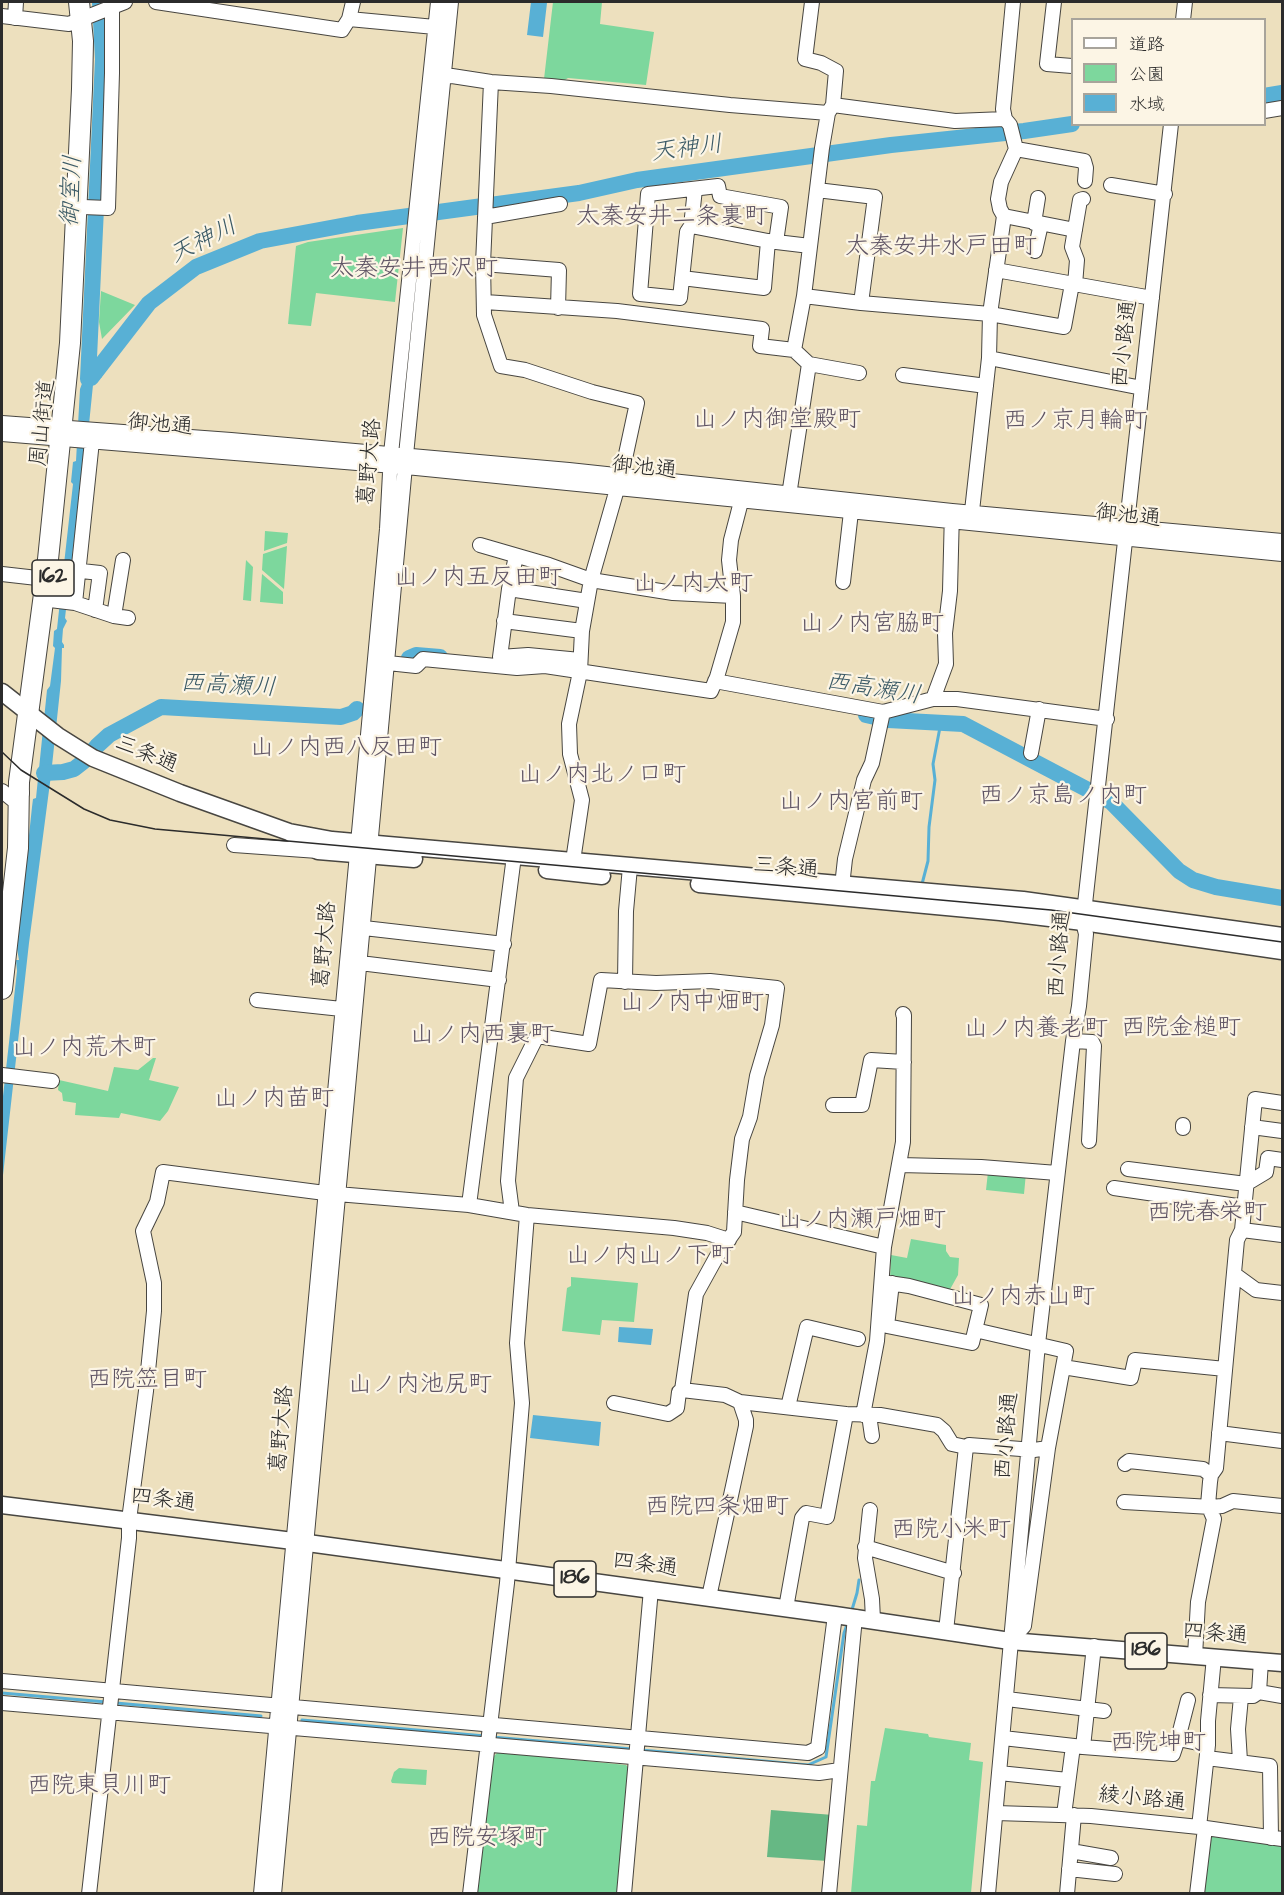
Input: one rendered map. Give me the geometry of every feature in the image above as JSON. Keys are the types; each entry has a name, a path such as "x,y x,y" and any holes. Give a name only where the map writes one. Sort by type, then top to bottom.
{"highway":[{"name":"周山街道","path":"34,717 77,336 90,90 89,41 85,10"},
{"name":"周山街道","path":"67,434 85,10"},
{"name":"周山街道","path":"2,989 18,848 14,791 34,717 51,600 52,572"}],"main road":[{"name":"三条通","path":"2,692 58,736 89,755 180,793 289,832 363,849"},
{"name":"三条通","path":"289,832 318,851 363,849 629,872 1282,936"},
{"name":"三条通","path":"514,862 573,861 629,872 1023,900 1084,915 1282,951"},
{"name":"四条通","path":"2,1505 651,1589 1010,1641 1282,1663"}],"street":[{"path":"16,2 8,17 69,24 85,10 114,4 108,208 85,207"},
{"path":"165,2 342,30 353,2"},
{"name":"葛野大路","path":"437,76 435,27 438,2"},
{"name":"葛野大路","path":"261,1893 269,1874 337,1145 363,849 391,460 425,203 437,76 451,2"},
{"path":"794,350 804,296 822,148 831,109 836,71 821,63 805,59 812,2"},
{"path":"972,517 989,358 990,314 1004,216 998,199 1001,182 1014,144 1003,109 1012,2"},
{"path":"1054,2 1047,64 1071,66"},
{"path":"1183,18 1185,2"},
{"path":"348,19 435,27"},
{"path":"437,76 730,105 831,109 955,121 1007,122"},
{"path":"491,82 483,264 484,315 487,330 501,366 525,370 592,392 637,403 619,482 591,580 582,631 580,666 569,724 570,754 582,800 573,861"},
{"path":"1266,111 1282,108"},
{"name":"西小路通","path":"988,1893 1038,1344 1079,1006 1085,940 1084,915 1171,126"},
{"path":"1014,144 1084,161 1085,181"},
{"path":"1111,185 1165,194"},
{"path":"682,278 764,288 772,241 781,207 720,196 717,186 648,194 640,294 680,298 682,278 687,232 691,226 695,189"},
{"path":"817,190 875,197 861,303"},
{"path":"1035,251 1038,198"},
{"path":"804,296 990,314 1064,327 1077,261 1072,247 1080,200 1083,198"},
{"path":"485,209 560,204"},
{"path":"1004,216 1075,230"},
{"name":"葛野大路","path":"349,1009 360,963 364,928 363,849 388,663 406,461 422,224"},
{"path":"691,226 810,246"},
{"path":"483,264 559,270 558,308"},
{"path":"996,270 1152,298"},
{"path":"485,302 617,311 762,329 760,346 794,350 809,364 859,373"},
{"path":"989,358 1142,388"},
{"path":"789,499 809,364"},
{"path":"903,375 986,386"},
{"name":"御池通","path":"2,423 92,438 406,461 1126,532 1282,541"},
{"name":"御池通","path":"2,434 67,434"},
{"path":"73,602 92,438"},
{"path":"516,556 500,657 528,655 711,691 733,622 734,596 729,560 731,540 743,494"},
{"path":"843,582 851,505"},
{"path":"933,699 946,664 945,633 950,591 952,516"},
{"name":"御池通","path":"1126,532 1282,554"},
{"path":"480,545 591,580 673,593 734,596"},
{"path":"51,600 73,602 121,617 123,560"},
{"path":"2,574 77,570 100,573 95,610"},
{"path":"509,589 587,601"},
{"path":"504,621 582,631"},
{"path":"388,663 416,666 423,660 517,668 580,666"},
{"path":"714,684 882,716 933,699 969,700 1107,719"},
{"path":"1031,753 1039,709"},
{"path":"842,886 845,859 864,780 872,763 882,716"},
{"path":"234,845 318,851"},
{"path":"469,1205 514,862"},
{"path":"625,982 629,872"},
{"path":"364,928 504,944"},
{"path":"360,963 499,980"},
{"path":"512,1212 508,1181 516,1078 537,1036 589,1044 601,980 656,983 710,981 777,988 772,1025 757,1076 750,1118 742,1139 734,1232 717,1256 696,1294 682,1390 679,1392 676,1408 668,1413 614,1403"},
{"path":"257,1000 349,1009"},
{"path":"888,1283 909,1286 981,1305 972,1343 887,1326 888,1283 884,1247 900,1165 904,1117 903,1014"},
{"path":"1073,1041 1092,1042 1094,1046 1089,1141"},
{"path":"834,1105 862,1105 871,1060 904,1062"},
{"path":"2,1075 52,1080"},
{"path":"1195,1656 1198,1602 1214,1519 1209,1505 1211,1476 1216,1468 1237,1240 1242,1230 1255,1099 1282,1103"},
{"path":"1252,1127 1282,1131"},
{"path":"1128,1169 1246,1184 1266,1172 1268,1158 1282,1160"},
{"path":"900,1165 981,1167 1057,1173"},
{"path":"89,1893 154,1311 154,1283 143,1231 157,1202 163,1172 332,1193 469,1205 527,1215 674,1228 706,1233 729,1240"},
{"path":"1114,1188 1244,1207"},
{"path":"735,1212 884,1247"},
{"path":"470,1893 507,1583 522,1403 516,1343 527,1215"},
{"path":"1242,1230 1282,1235"},
{"path":"1234,1274 1256,1290 1282,1293"},
{"path":"872,1436 866,1415 888,1283"},
{"path":"788,1407 807,1327 858,1339"},
{"path":"975,1330 1066,1351 1048,1448 1024,1626 1010,1641"},
{"path":"1063,1367 1131,1378 1135,1360 1225,1369"},
{"path":"682,1390 725,1395 740,1402 937,1425 952,1444 966,1447 969,1445 1048,1448"},
{"path":"709,1597 746,1426 740,1402"},
{"path":"786,1608 802,1518 806,1512 827,1517 846,1414"},
{"path":"1219,1433 1282,1441"},
{"path":"946,1631 966,1447"},
{"path":"1125,1464 1130,1461 1203,1469 1211,1476"},
{"path":"1125,1502 1211,1507 1222,1506 1233,1501 1282,1506"},
{"path":"870,1510 865,1564 872,1599 873,1620"},
{"path":"865,1547 954,1573"},
{"path":"624,1893 651,1589"},
{"path":"2,1703 110,1712 490,1725 808,1753 818,1748 847,1616"},
{"path":"829,1893 840,1770 847,1616"},
{"path":"1067,1893 1071,1851 1068,1780 1086,1709 1094,1646"},
{"path":"1197,1893 1214,1657"},
{"path":"1259,1692 1262,1661"},
{"path":"2,1681 112,1691 488,1745 819,1773 840,1770"},
{"path":"1210,1695 1241,1697 1253,1696 1259,1692 1282,1696"},
{"path":"1240,1761 1238,1729 1241,1697"},
{"path":"1006,1699 1104,1711"},
{"path":"1003,1738 1173,1754 1188,1700"},
{"path":"1178,1739 1240,1761 1270,1766 1277,1838"},
{"path":"999,1773 1068,1780"},
{"name":"綾小路通","path":"996,1813 1069,1815 1202,1827 1277,1838"},
{"path":"1071,1851 1111,1858"},
{"path":"1069,1869 1115,1874"},
{"name":"葛野大路","path":"269,1874 274,1893"}],"green space":[{"path":"553,2 602,2 600,24 654,32 646,85 568,78 563,81 544,79"},
{"path":"403,228 395,302 316,293 311,326 288,324 296,246 308,242"},
{"path":"101,291 135,305 102,339 99,322"},
{"path":"265,531 288,533 287,543 264,551"},
{"path":"287,546 284,589 262,570 263,554"},
{"path":"246,560 253,567 251,601 243,600"},
{"path":"262,574 283,592 283,604 260,602"},
{"path":"156,1058 149,1080 179,1087 168,1111 160,1121 121,1113 119,1118 75,1115 76,1103 63,1101 62,1093 58,1090 59,1080 108,1091 114,1067 138,1070"},
{"path":"988,1172 1026,1173 1024,1194 986,1190"},
{"path":"911,1239 946,1245 946,1251 950,1257 959,1258 958,1275 948,1293 890,1279 891,1255 907,1258"},
{"path":"571,1277 638,1283 634,1322 602,1320 600,1335 562,1331 567,1288 571,1286"},
{"path":"885,1728 971,1743 969,1760 983,1762 971,1893 851,1893 857,1825 867,1826 871,1781 875,1781"},
{"path":"498,1752 626,1765 631,1770 619,1893 475,1894 493,1757"},
{"path":"399,1768 427,1770 426,1785 392,1783 394,1772"},
{"path":"771,1810 833,1815 828,1861 767,1857"},
{"path":"1207,1834 1282,1844 1282,1893 1200,1894"}],"water":[{"path":"531,2 547,3 543,37 527,35"},
{"path":"86,356 98,359 100,357 108,362 101,378 97,377 93,385 65,618 67,621 63,629 64,648 62,648 61,681 51,775 29,943 2,1184 2,1105 17,971 16,960 19,960 17,949 33,799 36,798 47,690 50,686 55,648 53,646 54,631 57,629 73,484 71,482 73,462 76,461 80,389 84,378 82,377 83,359"},
{"path":"619,1327 653,1329 651,1345 618,1342"},
{"path":"533,1415 601,1422 599,1446 530,1438"}],"waterway":[{"name":"御室川","path":"88,379 103,59 100,2"},
{"name":"天神川","path":"1266,96 1282,93"},
{"name":"天神川","path":"91,378 149,303 196,267 260,241 357,223 579,193 637,180 891,145 1071,124"},
{"name":"西高瀬川","path":"409,658 416,655 440,657"},
{"name":"西高瀬川","path":"44,773 74,769 109,735 161,707 341,717 357,709"},
{"name":"西高瀬川","path":"866,715 888,720 963,724 1111,802 1179,871 1193,880 1216,887 1282,898"},
{"path":"922,884 928,861 929,827 935,780 933,764 941,722"},
{"path":"2,891 2,897"},
{"path":"851,1613 859,1580"},
{"path":"641,1750 808,1765 826,1757 844,1633 848,1622"},
{"path":"2,1693 106,1702"},
{"path":"116,1703 261,1716"},
{"path":"302,1720 485,1736"},
{"path":"492,1737 632,1749"}],"tram line":[{"path":"2,752 21,770 84,809 110,820 155,829 1051,910 1282,942"}],"district":[{"name":"太秦安井二条裏町","path":"672,218"},
{"name":"太秦安井水戸田町","path":"941,248"},
{"name":"太秦安井西沢町","path":"414,270"},
{"name":"山ノ内御堂殿町","path":"777,421"},
{"name":"西ノ京月輪町","path":"1075,422"},
{"name":"山ノ内五反田町","path":"478,579"},
{"name":"山ノ内大町","path":"693,585"},
{"name":"山ノ内宮脇町","path":"872,625"},
{"name":"山ノ内西八反田町","path":"346,749"},
{"name":"山ノ内北ノ口町","path":"602,776"},
{"name":"西ノ京島ノ内町","path":"1063,797"},
{"name":"山ノ内宮前町","path":"851,803"},
{"name":"山ノ内中畑町","path":"692,1004"},
{"name":"西院金槌町","path":"1181,1029"},
{"name":"山ノ内養老町","path":"1036,1030"},
{"name":"山ノ内西裏町","path":"482,1036"},
{"name":"山ノ内荒木町","path":"84,1049"},
{"name":"山ノ内苗町","path":"274,1100"},
{"name":"西院春栄町","path":"1207,1214"},
{"name":"山ノ内瀬戸畑町","path":"862,1221"},
{"name":"山ノ内山ノ下町","path":"650,1257"},
{"name":"山ノ内赤山町","path":"1023,1298"},
{"name":"西院笠目町","path":"147,1381"},
{"name":"山ノ内池尻町","path":"420,1386"},
{"name":"西院四条畑町","path":"717,1508"},
{"name":"西院小米町","path":"951,1531"},
{"name":"西院坤町","path":"1158,1744"},
{"name":"西院東貝川町","path":"99,1787"},
{"name":"西院安塚町","path":"487,1839"}]}
